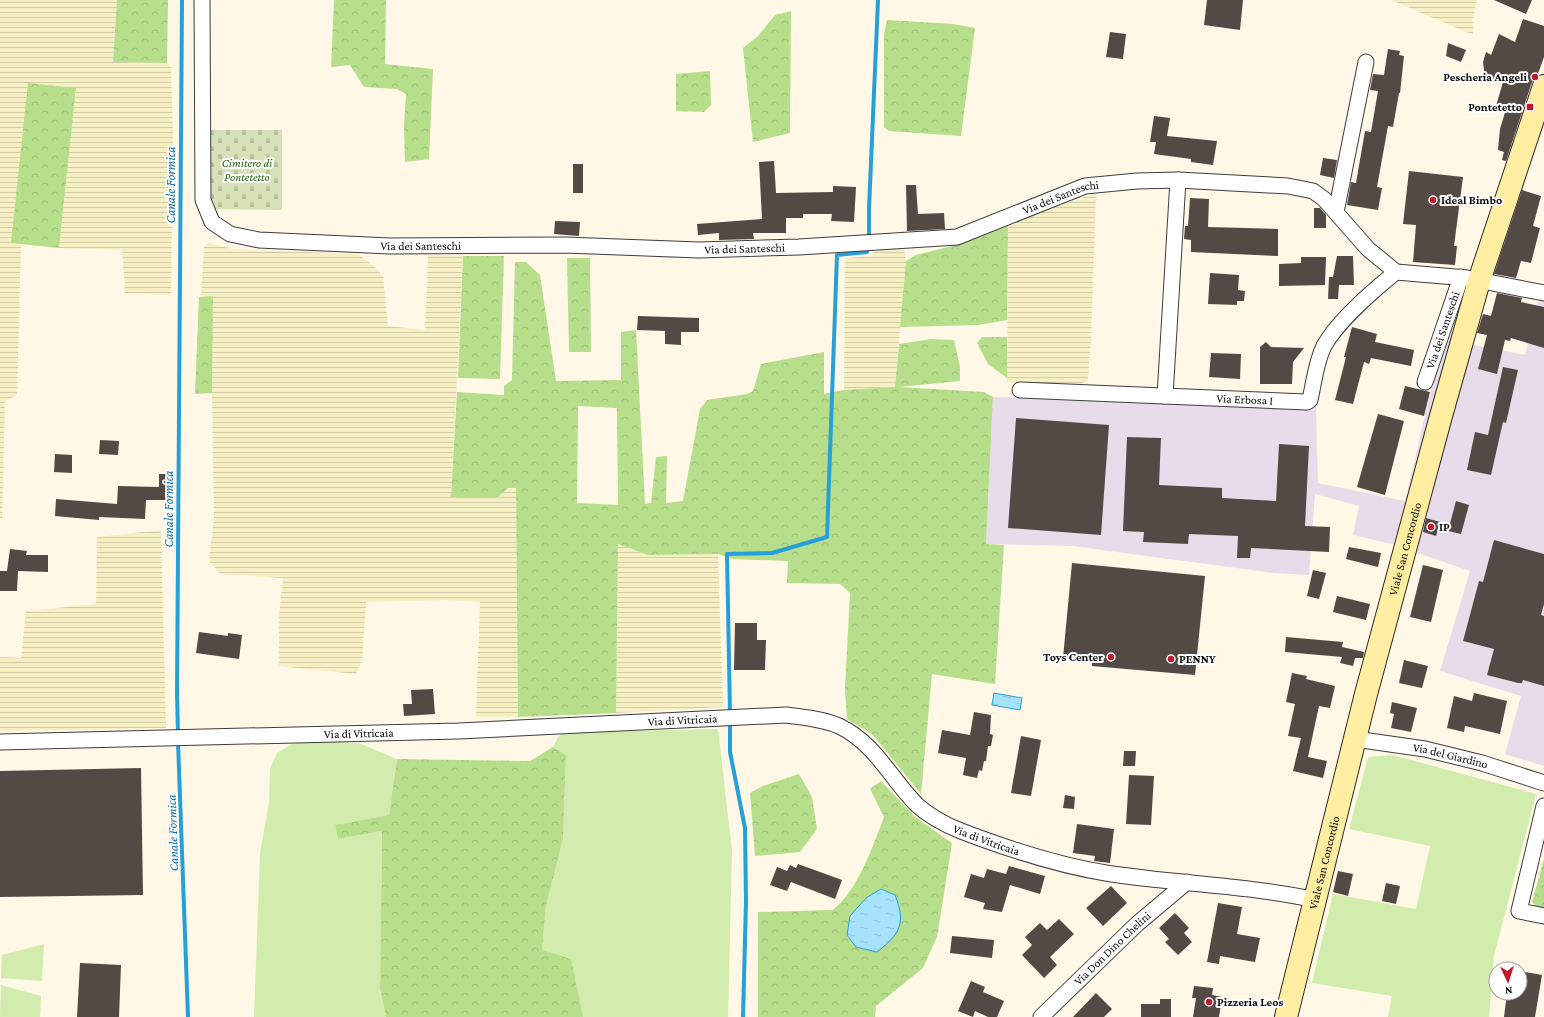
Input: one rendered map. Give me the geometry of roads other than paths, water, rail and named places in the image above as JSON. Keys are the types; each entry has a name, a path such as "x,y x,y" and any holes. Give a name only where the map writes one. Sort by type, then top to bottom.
{"main road":[{"name":"Viale San Concordio","path":"1286,1017 1470,279 1544,86"}],"street":[{"name":"Via dei Santeschi","path":"202,0 203,200 212,222 230,234 259,240 390,246 565,245 699,250 872,243 957,237 1084,186 1137,181 1178,180 1288,186 1312,191 1324,199 1368,249 1396,272 1470,279 1425,382"},
{"path":"1336,212 1366,62"},
{"path":"1165,396 1178,180"},
{"name":"Via Erbosa I","path":"1020,390 1307,402 1310,400 1316,370 1324,346 1337,329 1372,292 1396,272"},
{"path":"1470,279 1544,293"},
{"name":"Via di Vitricaia","path":"0,742 154,737 256,737 459,731 786,715 813,719 839,726 862,742 887,767 917,804 938,820 960,831 1055,862 1105,873 1187,882 1316,900"},
{"name":"Via del Giardino","path":"1355,739 1425,749 1482,763 1544,783"},
{"path":"1544,806 1519,911 1544,916"},
{"name":"Via Don Dino Chelini","path":"1041,1017 1137,924 1187,882"}],"water":[{"path":"994,693 1022,698 1020,710 992,705"},
{"path":"881,889 895,895 900,913 899,927 891,939 877,952 856,947 847,935 850,916 866,898"}],"waterway":[{"name":"Canale Formica","path":"178,735 177,692 182,0"},
{"path":"869,236 878,0"},
{"path":"730,714 727,554 772,553 827,537 837,255 867,252"},
{"path":"730,721 730,752 745,828 746,901 743,1017"},
{"name":"Canale Formica","path":"178,742 188,1017"}],"place":[{"name":"Pescheria Angeli","path":"1535,77"},
{"name":"Pontetetto","path":"1530,107"},
{"name":"Ideal Bimbo","path":"1433,200"},
{"name":"IP","path":"1431,527"},
{"name":"Toys Center","path":"1111,657"},
{"name":"PENNY","path":"1171,659"},
{"name":"Pizzeria Leos","path":"1209,1002"}],"park label":[{"name":"Cimitero di Pontetetto","path":"247,170"}]}
